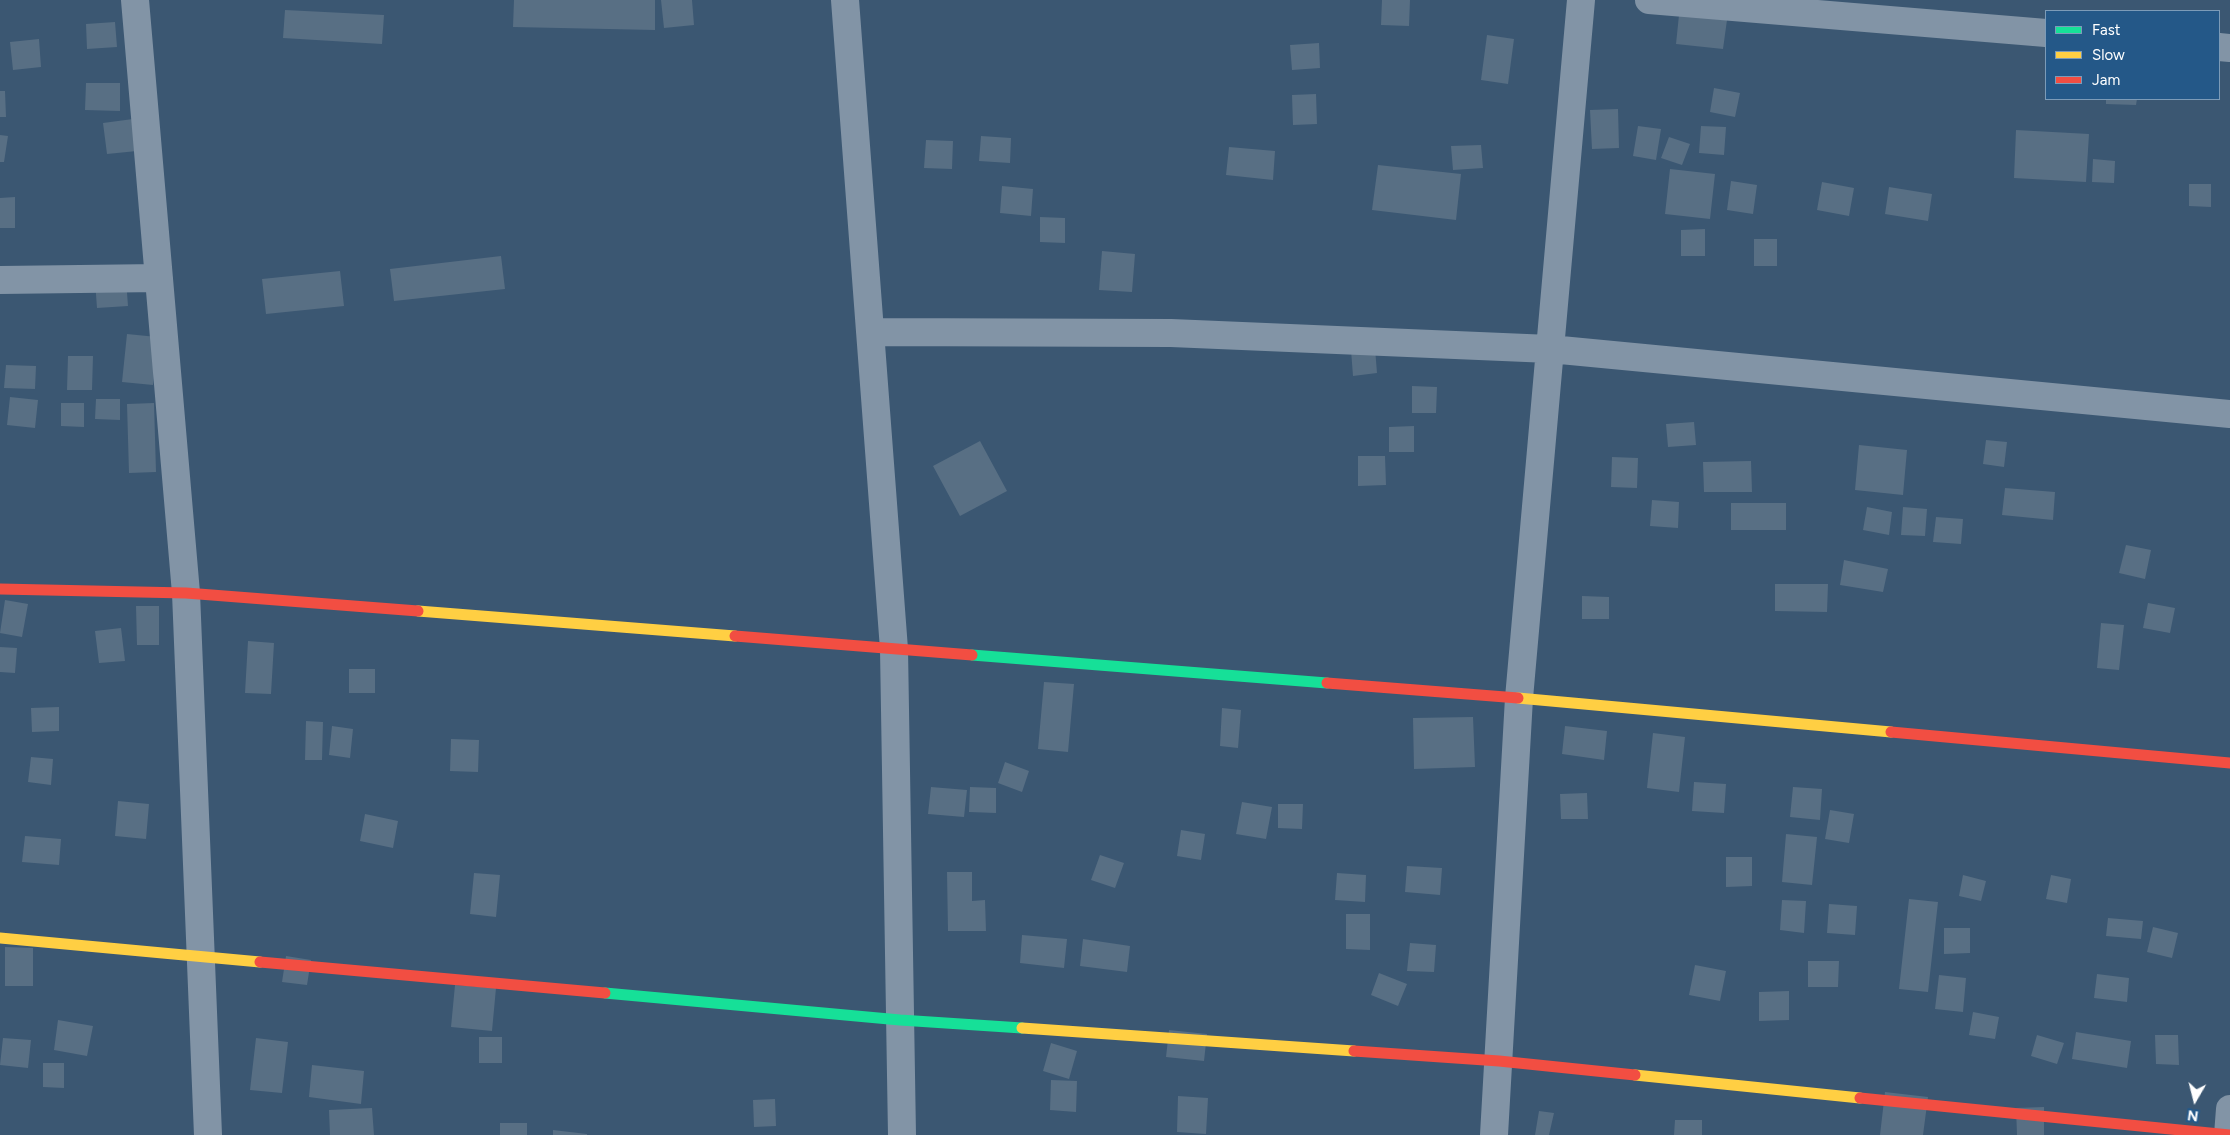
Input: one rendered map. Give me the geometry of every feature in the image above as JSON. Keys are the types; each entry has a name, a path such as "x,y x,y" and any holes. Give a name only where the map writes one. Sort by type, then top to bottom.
{"street":[{"path":"135,0 186,592 208,1135"},
{"path":"845,0 894,648 902,1135"},
{"path":"1494,1135 1520,698 1581,0"},
{"path":"1649,0 2045,33"},
{"path":"0,280 159,278"},
{"path":"870,332 1171,333 1550,349 2230,414"},
{"path":"0,589 186,592 1520,698 2230,763"},
{"path":"0,938 900,1020 1499,1061 2228,1135 2230,1109"}],"building":[{"path":"514,0 655,0 655,30 513,27"},
{"path":"661,0 692,0 694,25 664,28"},
{"path":"1382,0 1410,0 1409,26 1381,25"},
{"path":"285,10 384,15 382,44 283,38"},
{"path":"1679,15 1727,20 1723,49 1676,44"},
{"path":"115,22 117,47 87,49 86,24"},
{"path":"1487,35 1514,39 1508,84 1481,80"},
{"path":"39,39 41,67 13,70 10,42"},
{"path":"1319,43 1320,68 1292,70 1290,45"},
{"path":"86,83 120,83 120,111 85,110"},
{"path":"1714,88 1740,93 1735,117 1710,112"},
{"path":"0,91 5,91 6,117 0,117"},
{"path":"1316,94 1317,124 1293,125 1292,95"},
{"path":"2106,100 2137,100 2136,105 2106,104"},
{"path":"1618,109 1619,148 1592,149 1590,110"},
{"path":"133,119 137,151 107,154 103,123"},
{"path":"1638,126 1661,129 1656,160 1633,156"},
{"path":"1701,126 1726,127 1724,155 1699,153"},
{"path":"2016,130 2089,134 2086,182 2014,178"},
{"path":"0,135 8,136 4,162 0,162"},
{"path":"981,136 1011,138 1010,163 979,161"},
{"path":"1669,137 1690,144 1682,165 1661,158"},
{"path":"926,140 953,141 952,169 924,168"},
{"path":"1481,145 1483,168 1453,170 1451,146"},
{"path":"1229,147 1275,151 1273,180 1226,175"},
{"path":"2093,159 2115,161 2114,183 2092,182"},
{"path":"1378,165 1461,174 1456,220 1372,210"},
{"path":"1670,169 1715,174 1710,219 1665,214"},
{"path":"1731,181 1757,185 1753,214 1727,210"},
{"path":"1822,182 1854,188 1849,216 1817,210"},
{"path":"2189,184 2211,184 2211,207 2189,206"},
{"path":"1002,186 1033,189 1031,216 1000,213"},
{"path":"1889,187 1932,194 1928,221 1885,214"},
{"path":"15,197 15,228 0,228 0,198"},
{"path":"1040,217 1065,218 1065,243 1040,242"},
{"path":"1705,229 1705,256 1681,256 1681,230"},
{"path":"1754,239 1777,239 1777,266 1754,266"},
{"path":"1102,251 1135,254 1132,292 1099,290"},
{"path":"501,256 505,289 394,301 390,269"},
{"path":"340,271 344,306 266,314 262,279"},
{"path":"126,279 128,306 97,308 95,281"},
{"path":"127,334 157,337 153,385 122,382"},
{"path":"1375,348 1377,373 1353,376 1351,350"},
{"path":"68,356 93,356 92,390 67,390"},
{"path":"6,365 36,366 35,389 4,388"},
{"path":"1412,386 1437,387 1436,413 1412,413"},
{"path":"10,397 38,400 35,428 7,425"},
{"path":"96,399 120,399 120,420 95,419"},
{"path":"61,403 84,403 84,427 61,426"},
{"path":"154,403 156,472 129,473 127,404"},
{"path":"1694,422 1696,445 1668,447 1666,424"},
{"path":"1414,426 1414,452 1389,452 1389,427"},
{"path":"1986,440 2007,442 2004,467 1983,464"},
{"path":"980,441 1007,491 960,516 933,466"},
{"path":"1859,445 1907,450 1903,495 1855,490"},
{"path":"1358,456 1385,456 1386,485 1358,486"},
{"path":"1612,457 1638,458 1637,488 1611,487"},
{"path":"1751,461 1752,492 1704,492 1703,462"},
{"path":"2005,488 2055,492 2053,520 2002,515"},
{"path":"1652,500 1679,502 1678,528 1650,526"},
{"path":"1731,503 1786,503 1786,530 1731,530"},
{"path":"1867,507 1892,512 1889,535 1863,530"},
{"path":"1903,507 1927,509 1925,536 1901,535"},
{"path":"1936,517 1963,519 1961,544 1933,542"},
{"path":"2126,545 2151,550 2145,579 2119,573"},
{"path":"1844,560 1888,569 1883,592 1840,585"},
{"path":"1775,584 1828,584 1827,612 1775,611"},
{"path":"1582,596 1609,597 1609,619 1582,619"},
{"path":"5,600 28,604 22,637 0,633"},
{"path":"2148,603 2175,608 2170,633 2143,628"},
{"path":"136,606 159,606 159,645 137,645"},
{"path":"2101,623 2124,625 2119,670 2097,668"},
{"path":"121,628 125,661 99,663 95,631"},
{"path":"248,641 274,643 271,694 245,693"},
{"path":"0,647 17,648 15,673 0,672"},
{"path":"349,669 375,669 375,693 349,693"},
{"path":"1044,682 1074,684 1068,752 1038,749"},
{"path":"59,707 59,731 32,732 31,708"},
{"path":"1222,708 1241,710 1238,748 1220,746"},
{"path":"1473,717 1475,767 1414,769 1413,718"},
{"path":"306,721 323,722 322,760 305,760"},
{"path":"332,726 353,729 350,758 329,755"},
{"path":"1565,726 1607,731 1604,760 1562,754"},
{"path":"1653,733 1685,737 1679,792 1647,788"},
{"path":"451,739 479,740 478,772 450,771"},
{"path":"31,757 53,759 51,785 28,782"},
{"path":"1005,762 1029,771 1022,792 998,783"},
{"path":"1694,782 1726,784 1724,813 1692,811"},
{"path":"931,787 967,790 964,817 928,814"},
{"path":"970,787 996,788 996,813 969,812"},
{"path":"1793,787 1822,789 1820,820 1790,817"},
{"path":"1587,793 1588,819 1561,819 1560,794"},
{"path":"118,801 149,804 146,839 115,836"},
{"path":"1242,802 1272,807 1266,839 1236,834"},
{"path":"1278,804 1303,804 1302,829 1278,828"},
{"path":"1830,810 1854,814 1849,843 1825,839"},
{"path":"365,814 398,821 393,848 360,841"},
{"path":"1181,830 1205,834 1201,860 1177,856"},
{"path":"1786,834 1817,837 1812,885 1782,882"},
{"path":"25,836 61,839 59,865 22,862"},
{"path":"1100,855 1124,863 1115,888 1091,880"},
{"path":"1726,857 1752,857 1752,886 1726,887"},
{"path":"1407,866 1442,868 1440,895 1405,892"},
{"path":"947,872 972,872 972,901 985,900 986,931 948,931"},
{"path":"474,873 500,875 496,917 470,914"},
{"path":"1337,873 1366,875 1365,902 1335,900"},
{"path":"1963,875 1986,881 1981,901 1959,896"},
{"path":"2051,875 2071,879 2067,903 2046,899"},
{"path":"1909,899 1938,902 1928,992 1899,989"},
{"path":"1782,900 1806,901 1804,933 1780,930"},
{"path":"1829,904 1857,906 1855,935 1827,933"},
{"path":"1346,914 1370,914 1370,950 1346,949"},
{"path":"2108,918 2143,921 2141,939 2106,936"},
{"path":"2153,927 2178,933 2172,958 2147,952"},
{"path":"1944,928 1970,928 1970,953 1944,954"},
{"path":"1022,935 1067,939 1064,968 1020,963"},
{"path":"1083,939 1130,946 1127,972 1080,966"},
{"path":"1410,943 1436,945 1434,972 1407,971"},
{"path":"5,947 33,948 33,986 5,986"},
{"path":"286,956 311,960 307,985 282,982"},
{"path":"1808,961 1839,961 1838,987 1808,987"},
{"path":"1695,965 1726,971 1720,1001 1689,995"},
{"path":"1379,973 1407,984 1398,1006 1371,995"},
{"path":"2097,974 2129,978 2127,1002 2094,998"},
{"path":"1939,975 1966,978 1963,1012 1935,1009"},
{"path":"455,985 496,988 492,1031 451,1027"},
{"path":"1789,991 1789,1020 1759,1021 1759,992"},
{"path":"1973,1012 1999,1017 1995,1039 1969,1035"},
{"path":"58,1020 93,1026 87,1056 54,1050"},
{"path":"1169,1030 1207,1034 1204,1061 1166,1057"},
{"path":"2076,1032 2131,1041 2127,1068 2072,1059"},
{"path":"2037,1035 2064,1043 2057,1064 2031,1056"},
{"path":"2155,1035 2178,1035 2179,1065 2156,1064"},
{"path":"479,1037 502,1037 502,1063 479,1063"},
{"path":"3,1038 31,1040 28,1068 0,1065"},
{"path":"256,1038 288,1042 282,1093 250,1090"},
{"path":"1051,1043 1077,1051 1069,1079 1043,1071"},
{"path":"43,1063 64,1063 64,1088 43,1087"},
{"path":"312,1065 364,1071 361,1104 309,1097"},
{"path":"1051,1080 1077,1081 1076,1112 1050,1110"},
{"path":"1885,1092 1928,1097 1923,1135 1880,1135"},
{"path":"1178,1096 1208,1098 1206,1134 1177,1132"},
{"path":"775,1099 776,1126 754,1127 753,1100"},
{"path":"2044,1107 2044,1135 2017,1135 2016,1108"},
{"path":"372,1108 374,1135 330,1135 329,1110"},
{"path":"1539,1111 1554,1113 1549,1135 1535,1135"},
{"path":"1675,1120 1702,1120 1702,1135 1674,1135"},
{"path":"500,1123 527,1123 527,1135 500,1135"},
{"path":"553,1130 587,1134 587,1135 553,1135"}],"traffic: fast":[{"path":"972,655 1327,683"},
{"path":"605,993 900,1020 1022,1028"}],"traffic: slow":[{"path":"418,611 735,636"},
{"path":"1518,698 1891,732"},
{"path":"0,938 260,962"},
{"path":"1022,1028 1354,1051"},
{"path":"1635,1075 1860,1098"}],"traffic: jam":[{"path":"0,589 186,593 418,611"},
{"path":"735,636 972,655"},
{"path":"1327,683 1518,698"},
{"path":"1891,732 2230,763"},
{"path":"260,962 605,993"},
{"path":"1354,1051 1499,1061 1635,1075"},
{"path":"1860,1098 2230,1135"}]}
